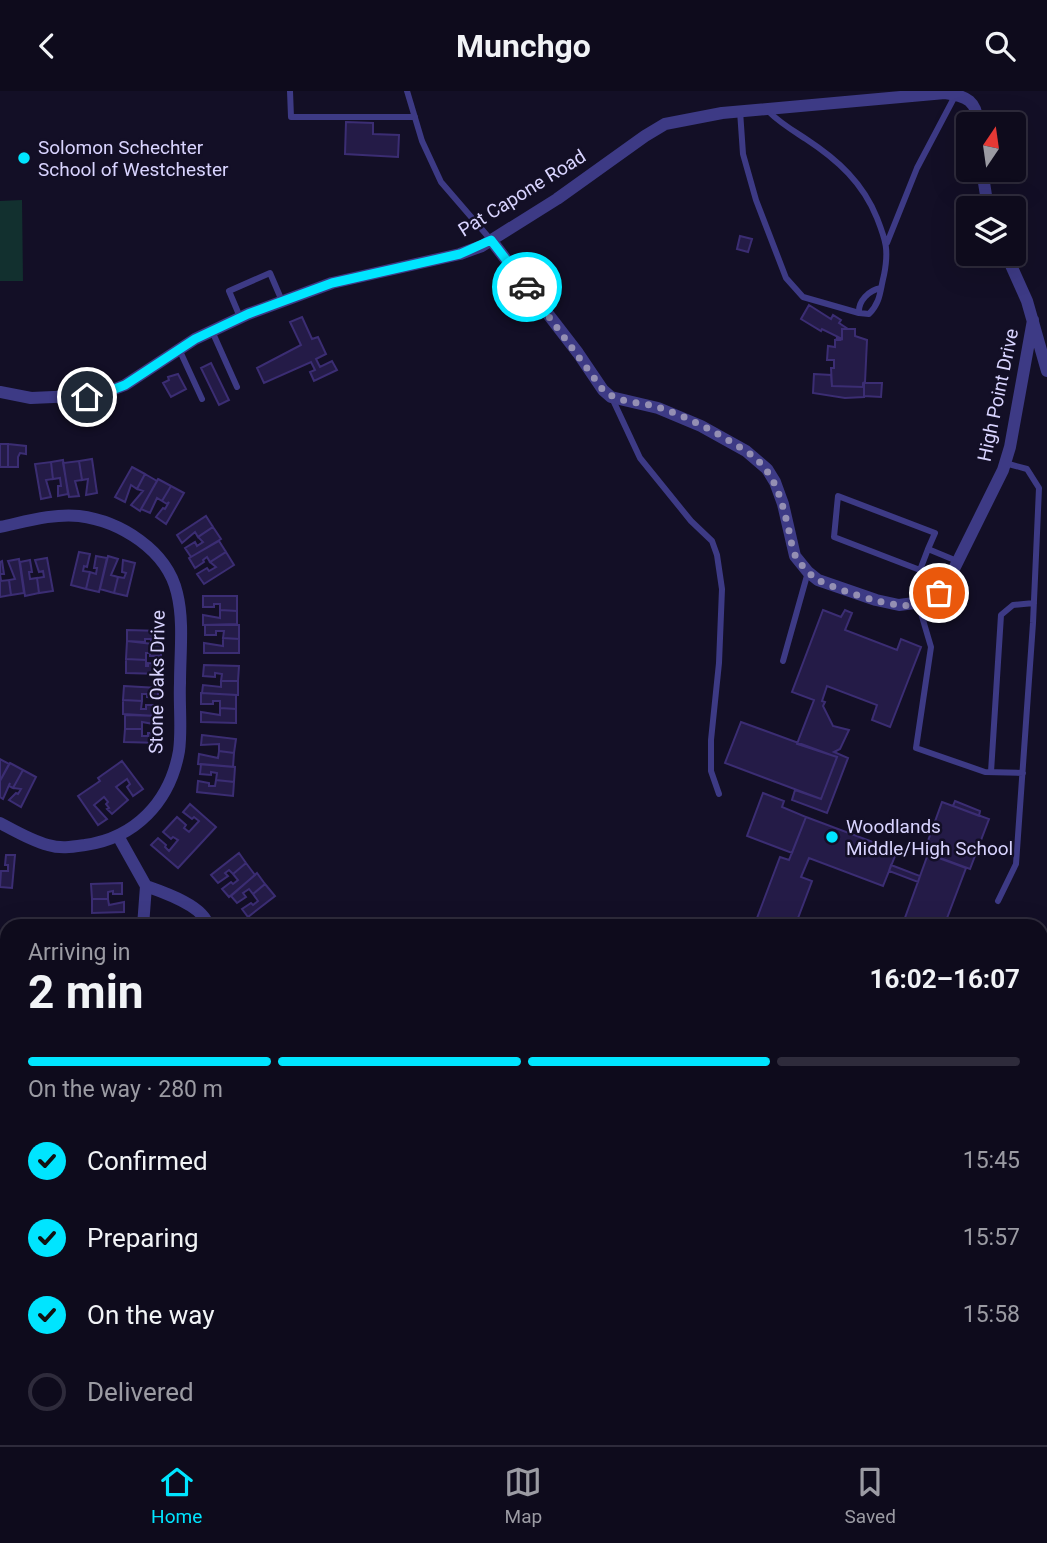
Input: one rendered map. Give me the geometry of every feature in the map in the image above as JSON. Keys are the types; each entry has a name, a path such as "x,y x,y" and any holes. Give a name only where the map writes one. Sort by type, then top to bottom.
{"street":[{"name":"Pat Capone Road","path":"0,392 31,398 99,395 125,385 179,349 240,317 332,283 460,254 491,240 556,199 665,124 740,111 945,93 955,95"},
{"path":"955,95 972,103 977,112"},
{"path":"491,240 578,353 603,390 611,397 658,408 701,425 746,451 767,469 779,493 795,556 808,572 818,580 876,600 899,605 918,603"},
{"path":"1011,266 1027,300 1047,371"},
{"name":"High Point Drive","path":"918,603 930,601 939,593 1005,463 1033,320"},
{"name":"Stone Oaks Drive","path":"0,527 77,515 125,530 139,539 171,575 177,593 180,620 179,751 169,784 148,814 130,831 104,842 66,848 47,845 0,823"},
{"path":"118,836 146,886 144,919"},
{"path":"146,886 164,892 202,912 207,919"}],"lane":[{"path":"290,91 290,117 415,117"},
{"path":"407,91 422,141 441,182 491,240"},
{"path":"887,243 917,168 955,95"},
{"path":"740,111 743,154 756,200 786,278 803,297 869,314 881,296 888,257 887,243 869,199 845,169 782,125 766,109"},
{"path":"240,317 229,291 270,273 282,301"},
{"path":"859,313 859,307 872,289 881,288"},
{"path":"212,331 237,387"},
{"path":"179,349 202,399"},
{"path":"611,397 640,458 691,521 712,541 718,555 722,589 720,651 711,740 711,771 719,794"},
{"path":"998,901 1016,864 1039,488 1027,468 1005,463"},
{"path":"838,496 935,533 928,549 920,570 834,537 838,496"},
{"path":"928,549 957,561"},
{"path":"783,661 808,572"},
{"path":"918,603 931,647 916,748 985,772 1023,773"},
{"path":"991,772 1001,615 1013,605 1034,603"}],"green space":[{"path":"22,200 23,281 0,281 0,201"}],"building":[{"path":"346,122 373,123 373,134 399,135 398,157 345,154"},
{"path":"740,236 752,239 748,252 737,249"},
{"path":"809,305 831,319 833,315 841,320 839,323 848,329 842,329 842,339 801,319"},
{"path":"302,317 312,339 318,337 326,354 316,359 320,367 332,361 337,370 314,381 310,372 315,370 311,362 264,383 257,368 301,345 290,322"},
{"path":"842,329 855,329 855,336 867,340 863,387 832,386 831,368 834,368 834,360 827,360 828,346 835,347 835,340 839,340 836,338 842,339"},
{"path":"211,363 229,400 219,405 201,368"},
{"path":"178,374 186,389 171,397 163,383 169,380 168,377"},
{"path":"814,374 831,375 832,386 863,387 864,383 864,397 845,398 813,393"},
{"path":"864,383 882,383 881,397 864,396"},
{"path":"0,444 8,444 8,467 0,467"},
{"path":"8,444 26,446 26,454 20,453 18,457 18,467 8,467"},
{"path":"92,459 97,493 86,495 88,479 82,480 79,461"},
{"path":"63,460 68,494 58,496 60,478 53,479 51,462"},
{"path":"79,461 82,480 75,481 79,496 69,497 63,463"},
{"path":"51,462 53,479 46,480 51,497 41,499 35,464"},
{"path":"132,467 145,474 137,489 131,485 125,502 115,497"},
{"path":"145,474 157,481 140,511 131,505 143,491 137,489"},
{"path":"158,479 171,486 162,501 157,498 150,513 141,509"},
{"path":"171,486 184,493 166,524 156,517 169,502 167,504 162,501"},
{"path":"206,516 213,527 198,537 195,532 182,543 177,535"},
{"path":"213,527 221,539 191,557 185,548 195,542 197,546 203,542 198,537"},
{"path":"219,541 226,552 210,562 207,557 195,568 189,558"},
{"path":"79,552 90,554 87,567 84,566 83,571 90,572 86,589 71,585"},
{"path":"226,552 234,565 204,584 197,574 207,568 209,571 216,567 210,562"},
{"path":"96,556 107,558 99,592 86,589 90,572 96,574"},
{"path":"108,556 118,559 111,575 118,577 114,593 100,589"},
{"path":"47,558 53,591 39,593 37,578 44,577 35,560"},
{"path":"19,559 24,593 11,595 9,580 15,579 8,561"},
{"path":"30,560 30,579 37,578 39,593 25,596 20,562"},
{"path":"123,560 135,563 127,596 114,593 118,577 124,578 126,573 122,572"},
{"path":"2,561 4,574 0,574 0,562"},
{"path":"0,574 1,581 9,580 11,595 0,597"},
{"path":"203,596 237,596 237,611 220,610 220,604 203,607"},
{"path":"220,610 237,611 237,624 203,625 203,615 220,618"},
{"path":"823,610 841,617 845,610 852,613 845,630 897,650 901,639 921,647 890,727 872,720 877,705 827,686 822,701 825,702 823,706 833,726 849,730 840,749 834,752 848,758 827,813 792,800 795,790 821,799 837,757 797,744 814,700 792,692"},
{"path":"205,625 239,625 239,639 223,638 224,631 216,631 216,635 205,635"},
{"path":"127,630 161,631 161,642 151,642 151,639 145,639 145,642 127,641"},
{"path":"223,638 239,639 239,653 204,653 204,643 223,646"},
{"path":"127,641 161,645 161,656 150,656 150,653 146,653 146,660 126,659"},
{"path":"126,659 146,660 146,666 148,663 161,664 161,674 126,673"},
{"path":"204,665 239,666 238,681 221,681 222,674 215,673 215,677 203,676"},
{"path":"221,681 238,681 238,695 202,693 203,685 221,687"},
{"path":"124,686 158,688 158,698 142,694 142,701 123,700"},
{"path":"201,693 236,695 236,709 220,708 220,701 201,704"},
{"path":"123,700 142,701 141,709 146,709 146,705 158,705 157,716 123,714"},
{"path":"220,708 236,709 236,723 201,722 201,712 220,715"},
{"path":"125,715 159,716 159,725 142,722 142,729 125,729"},
{"path":"741,722 837,757 821,799 725,763"},
{"path":"125,729 142,729 142,736 161,733 161,743 124,742"},
{"path":"202,735 236,739 234,753 219,751 219,744 201,745"},
{"path":"219,751 234,753 233,767 198,764 199,754 218,758"},
{"path":"0,759 9,764 0,781"},
{"path":"122,761 143,789 133,796 127,787 130,784 127,779 116,787 128,800 112,814 107,809 108,802 104,797 94,805 107,819 98,825 78,796"},
{"path":"10,763 23,770 13,788 9,786 10,783 3,799 0,797 0,781"},
{"path":"201,764 235,767 234,782 216,780 217,773 200,774"},
{"path":"23,770 36,777 21,807 9,800 21,789 13,788"},
{"path":"216,780 234,782 233,796 197,792 198,781 215,786"},
{"path":"763,793 784,801 782,807 806,817 792,853 747,836"},
{"path":"955,801 980,811 979,816 953,806"},
{"path":"942,802 989,819 970,869 924,852"},
{"path":"190,804 216,827 178,868 151,845 158,838 169,851 178,840 173,837 171,839 163,832 177,817 189,832 199,821 183,812"},
{"path":"806,817 897,851 883,886 809,858 801,877 812,881 798,919 757,919 780,857 789,860"},
{"path":"239,853 246,863 233,874 229,870 225,873 228,876 218,883 211,875"},
{"path":"928,854 966,868 947,919 905,919"},
{"path":"6,855 15,855 12,888 0,887 1,871 8,871 8,865 5,865"},
{"path":"246,863 255,875 229,897 222,889 238,880 233,874"},
{"path":"891,865 920,876 918,882 889,871"},
{"path":"257,873 265,884 253,894 249,889 243,893 246,897 237,903 231,896"},
{"path":"122,883 122,894 113,894 113,891 108,892 108,899 92,899 91,884"},
{"path":"265,884 275,896 248,917 242,909 258,901 253,894"},
{"path":"92,899 108,899 109,905 124,902 124,912 92,913"}],"way so far":[{"path":"527,287 603,390 611,397 658,408 701,425 746,451 767,469 775,482 795,556 818,580 899,605 930,601 939,593"}],"place":[{"name":"Solomon Schechter School of Westchester","path":"24,158"},
{"name":"Woodlands Middle/High School","path":"832,837"}],"route":[{"path":"87,397 125,385 195,339 248,314 332,283 460,254 491,240 527,287"}]}
